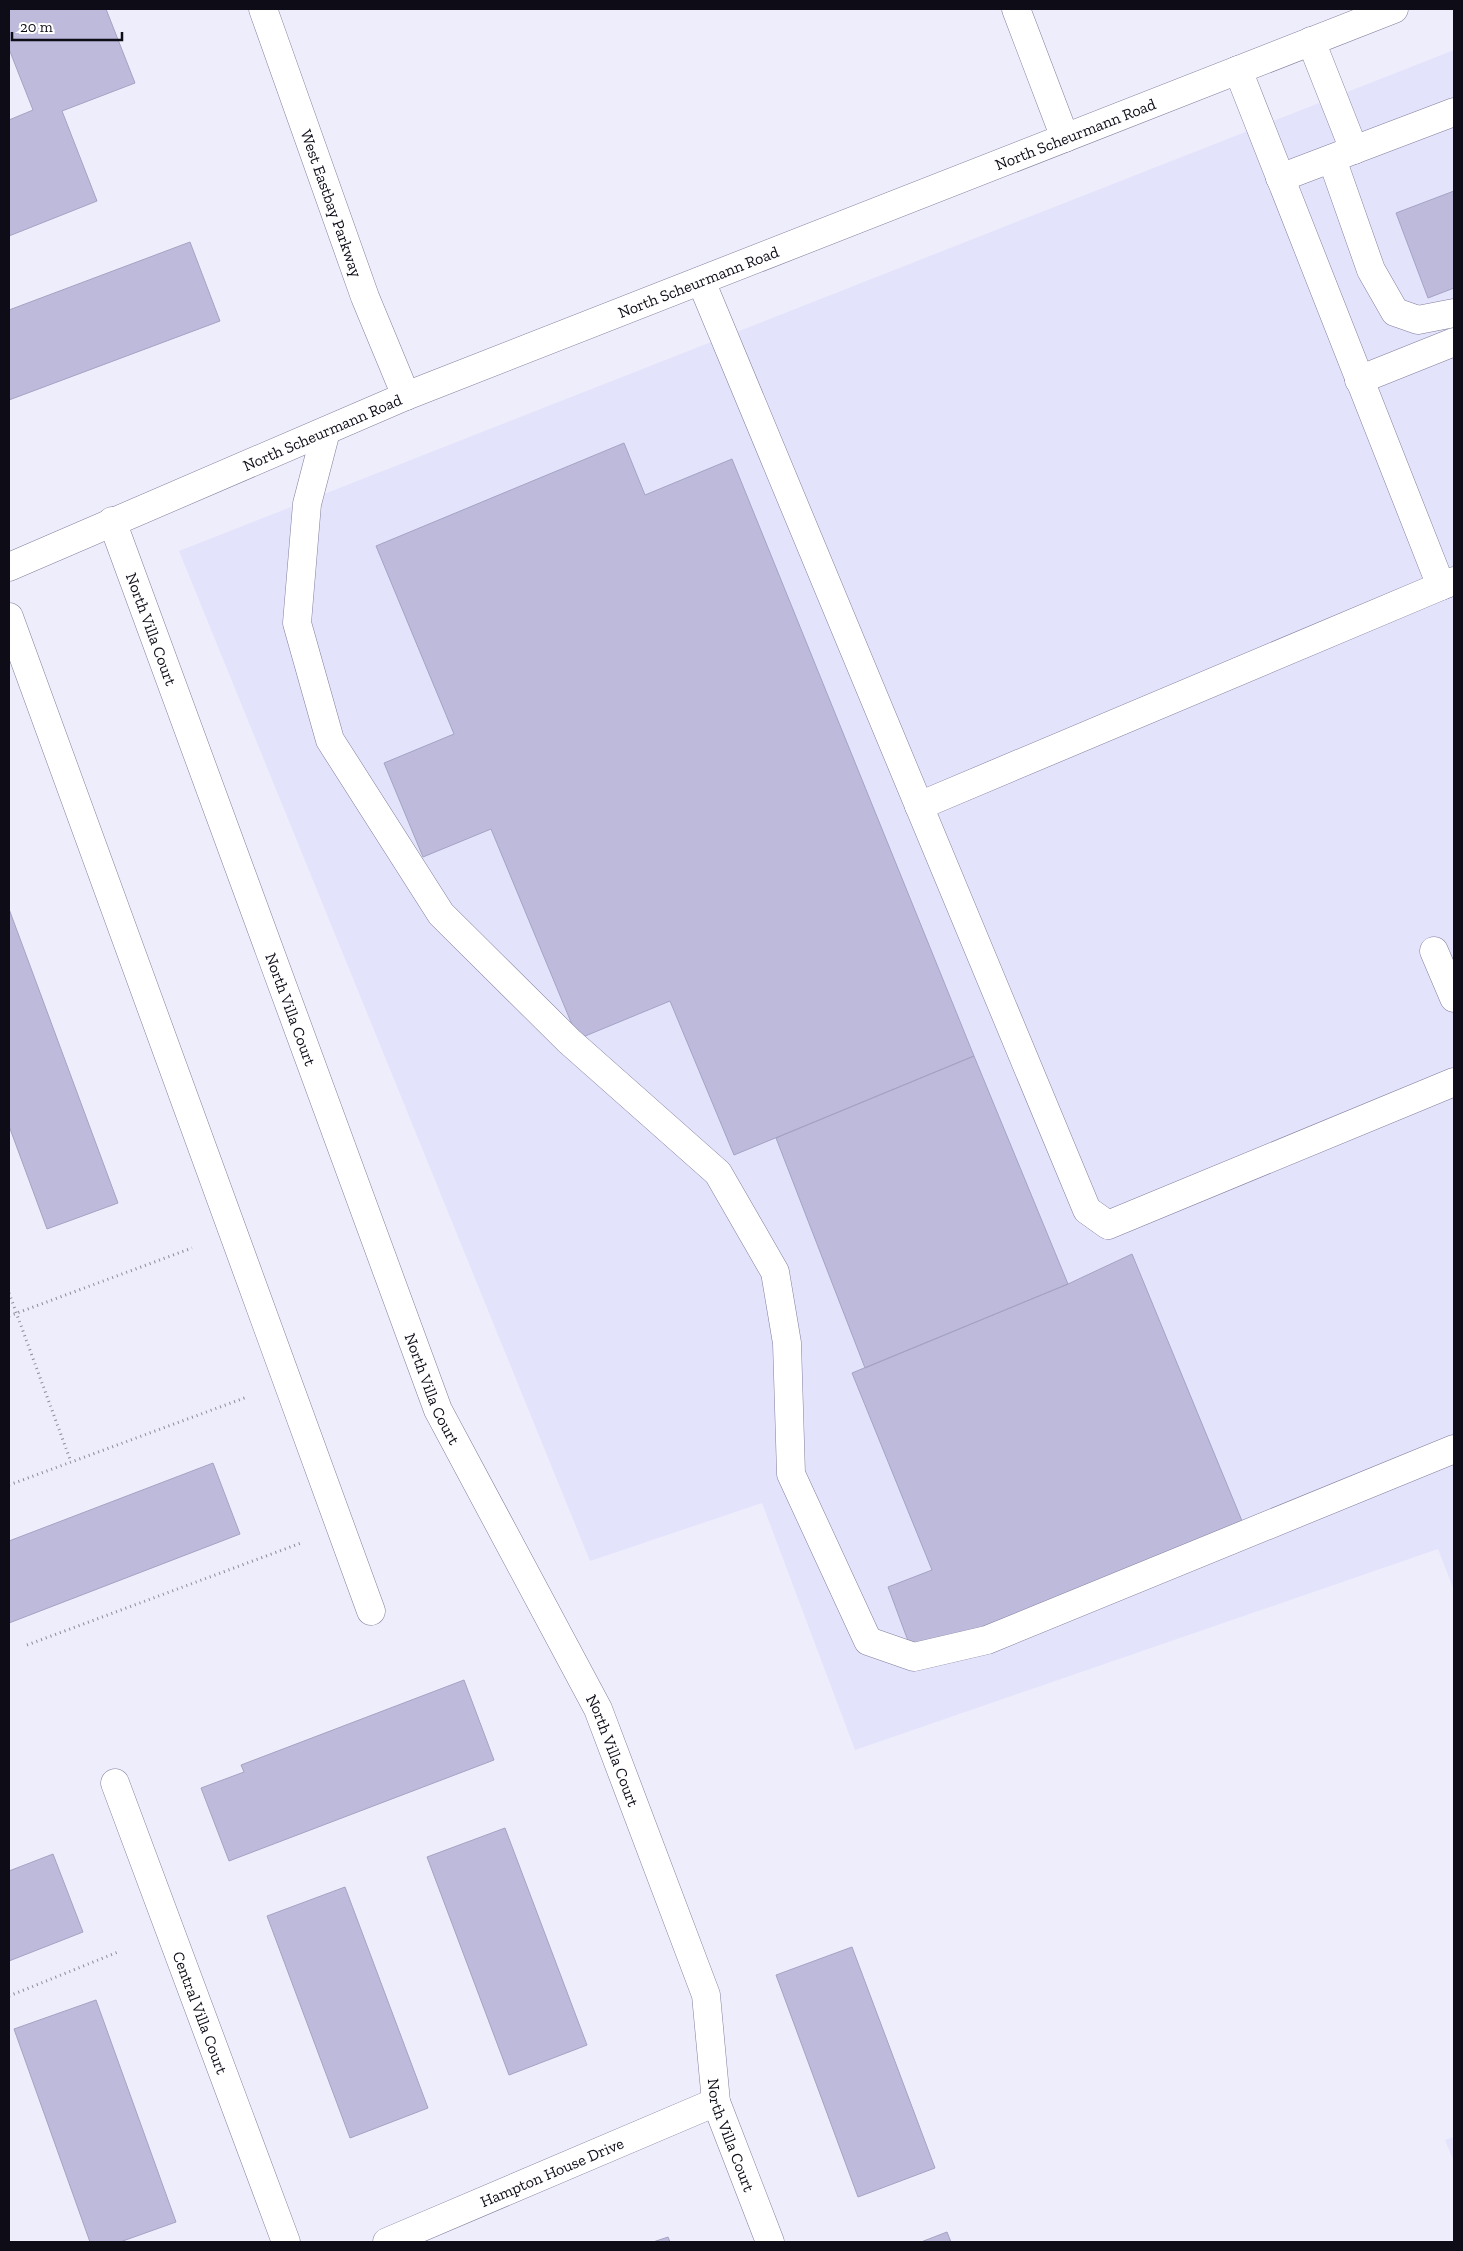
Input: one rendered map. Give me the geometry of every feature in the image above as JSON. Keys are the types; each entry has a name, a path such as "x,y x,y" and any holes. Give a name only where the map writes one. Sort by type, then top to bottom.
{"street":[{"name":"West Eastbay Parkway","path":"263,9 365,297 406,396"},
{"path":"1016,9 1065,138"},
{"name":"North Scheurmann Road","path":"9,567 112,521 406,396 1394,9"},
{"path":"1311,41 1343,154 1372,270 1395,312 1418,320 1454,313"},
{"path":"919,806 1448,583 1359,380 1238,70"},
{"path":"1280,178 1454,112"},
{"path":"701,281 1087,1210 1108,1225 1454,1082"},
{"path":"1359,380 1454,342"},
{"path":"326,431 307,504 298,622 330,740 441,914 569,1042 718,1173 775,1272 787,1344 791,1474 868,1641 914,1657 987,1640 1454,1449"},
{"name":"North Villa Court","path":"112,521 438,1410 598,1709 706,1995 716,2102 770,2242"},
{"path":"9,617 371,1612"},
{"path":"1434,951 1454,998"},
{"name":"Central Villa Court","path":"115,1784 286,2242"},
{"name":"Hampton House Drive","path":"386,2242 716,2102"}],"path":[{"path":"9,1316 192,1248"},
{"path":"9,1293 71,1462"},
{"path":"9,1485 247,1397"},
{"path":"27,1645 300,1543"},
{"path":"9,1996 118,1952"}],"shaded area":[{"path":"1454,50 1454,1590 1438,1549 855,1750 762,1503 590,1561 179,551"},
{"path":"1454,2137 1454,2162 1445,2140"}],"building":[{"path":"9,9 106,9 135,83 62,111 97,201 9,236 9,120 33,110 9,49"},
{"path":"1454,191 1454,288 1428,298 1396,213"},
{"path":"190,242 220,321 9,400 9,310"},
{"path":"624,443 645,495 732,459 974,1056 734,1155 670,1001 578,1039 491,829 423,857 384,763 454,734 376,546"},
{"path":"9,909 118,1203 47,1229 9,1126"},
{"path":"974,1056 1068,1284 865,1368 776,1138"},
{"path":"1132,1254 1247,1533 914,1657 888,1587 932,1570 852,1373 1068,1284"},
{"path":"213,1463 240,1534 9,1623 9,1541"},
{"path":"464,1680 494,1760 229,1861 201,1788 244,1772 241,1765"},
{"path":"505,1828 587,2045 509,2075 427,1857"},
{"path":"53,1854 83,1932 9,1961 9,1871"},
{"path":"345,1887 428,2108 350,2138 267,1916"},
{"path":"852,1947 935,2168 858,2197 776,1975"},
{"path":"96,2000 176,2222 120,2242 90,2242 14,2029"},
{"path":"947,2232 951,2242 921,2242"},
{"path":"668,2237 670,2242 653,2242"}]}
